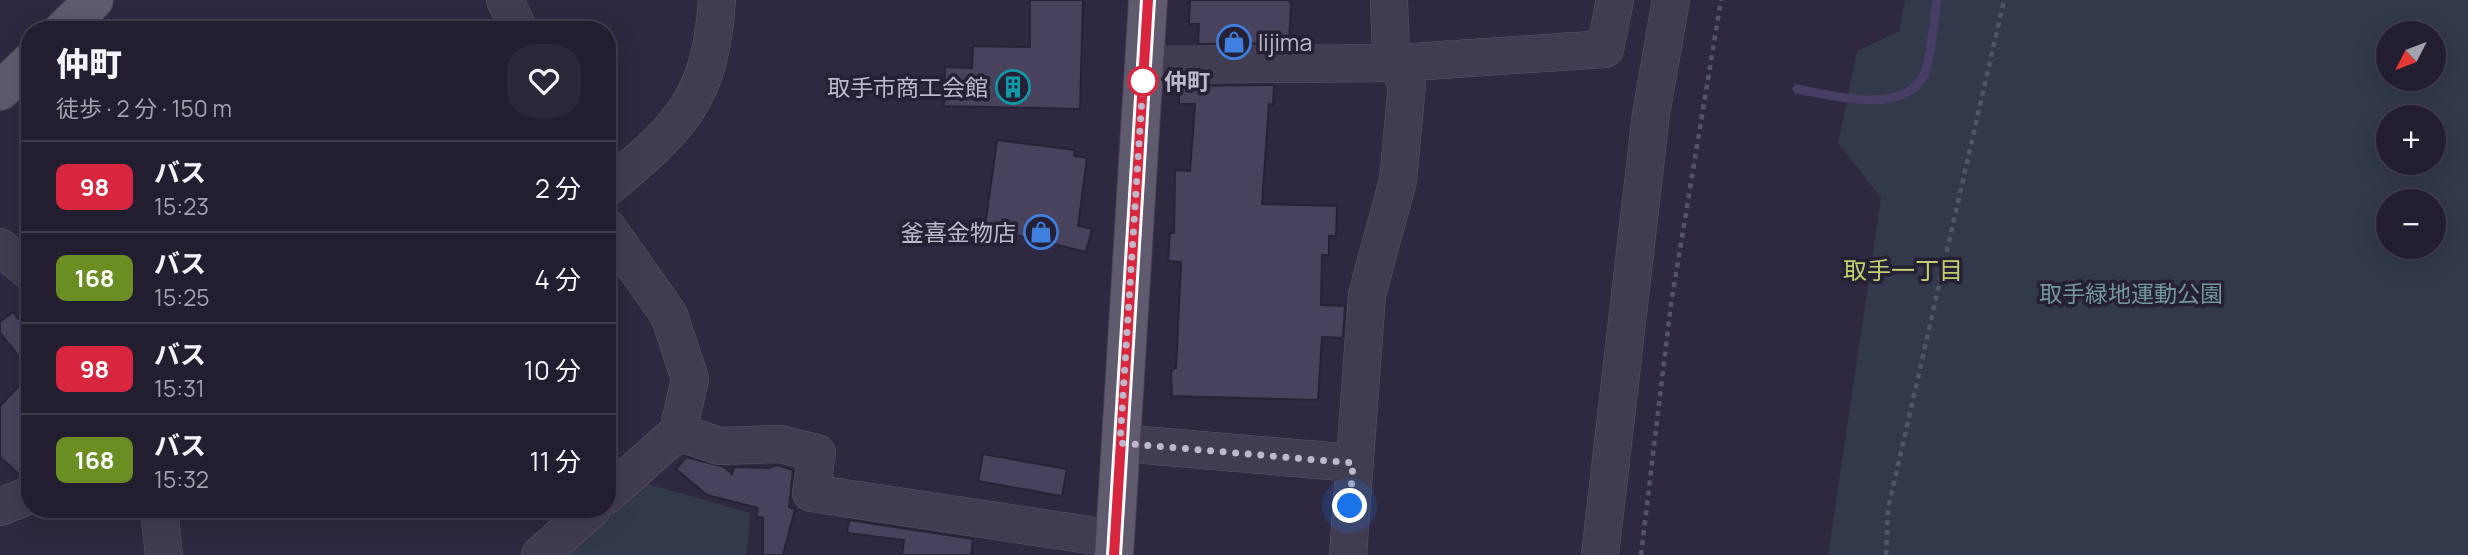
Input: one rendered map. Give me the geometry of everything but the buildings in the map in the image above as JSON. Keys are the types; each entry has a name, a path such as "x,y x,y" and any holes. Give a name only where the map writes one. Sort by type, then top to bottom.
{"main road":[{"path":"72,21 94,0"},
{"path":"1101,545 1120,443 1148,0"},
{"path":"0,91 21,71"}],"street":[{"path":"505,0 515,21"},
{"path":"616,180 652,150 688,111 710,61 717,0"},
{"path":"1348,555 1367,295 1398,180 1407,85 1391,53 1389,0"},
{"path":"1144,65 1397,63 1605,49 1615,0"},
{"path":"1600,555 1651,114 1671,0"},
{"path":"616,240 668,315 690,379 678,432 616,487"},
{"path":"0,247 21,264"},
{"path":"678,432 719,446 780,444 817,453 811,493 1101,545"},
{"path":"1120,443 1353,463"},
{"path":"0,507 21,499"},
{"path":"160,518 164,555"},
{"path":"540,555 582,518"}],"path":[{"path":"1641,555 1671,304 1721,0"},
{"path":"1886,555 1888,509 2004,0"}],"green space":[{"name":"取手緑地運動公園","path":"1905,0 2468,0 2468,555 1828,555 1881,198 1838,143 1857,51 1899,31"},
{"path":"641,482 750,513 747,555 566,555 604,518 616,518 616,506"}],"waterway":[{"path":"1797,89 1865,100 1884,99 1914,88 1926,68 1937,0"}],"bus line":[{"name":"98","path":"1114,555 1148,0"}],"place":[{"name":"Iijima","path":"1234,42"},
{"name":"仲町","path":"1143,81"},
{"name":"取手市商工会館","path":"1013,87"},
{"name":"釜喜金物店","path":"1041,232"}],"district":[{"name":"取手一丁目","path":"1903,269"}],"route":[{"path":"1143,81 1120,443 1353,463 1350,506"}]}
